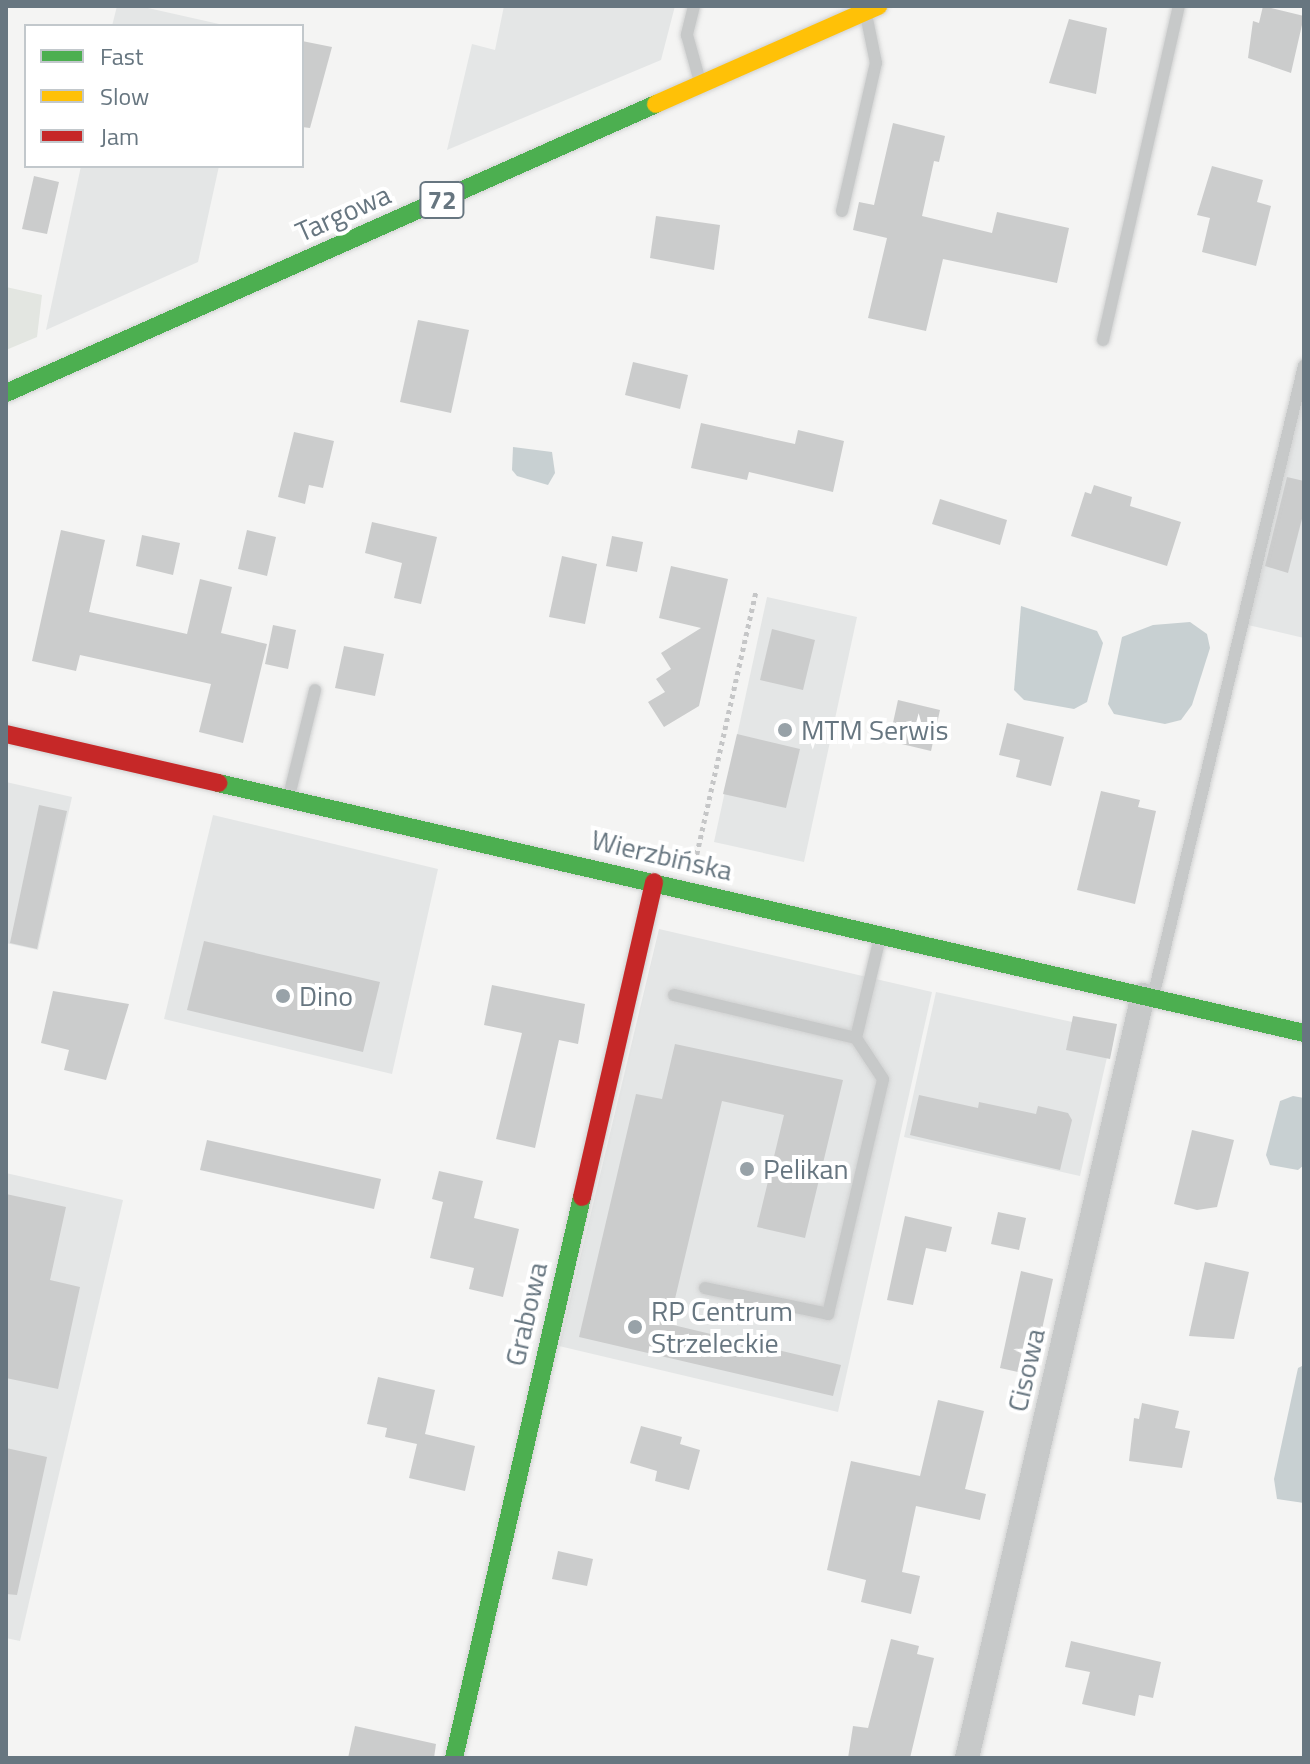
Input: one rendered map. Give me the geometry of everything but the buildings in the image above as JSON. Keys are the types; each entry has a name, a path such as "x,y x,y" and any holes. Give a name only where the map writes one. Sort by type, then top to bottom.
{"street":[{"name":"Targowa","path":"6,393 872,9"},
{"name":"Wierzbińska","path":"6,734 1304,1033"},
{"name":"Grabowa","path":"454,1758 654,882"},
{"name":"Cisowa","path":"967,1758 1148,997"}],"lane":[{"path":"694,6 687,35 701,85"},
{"path":"1103,340 1179,6"},
{"path":"842,211 876,63 872,9"},
{"path":"1148,997 1304,366"},
{"path":"288,799 315,690"},
{"path":"856,1038 881,934"},
{"path":"674,995 856,1038 883,1079 828,1314 705,1288"}],"path":[{"path":"689,890 756,592"}],"shaded area":[{"path":"117,6 139,6 219,24 112,24"},
{"path":"504,6 675,6 661,60 447,150 472,44 495,50"},
{"path":"81,168 219,168 198,262 46,330"},
{"path":"6,287 42,295 37,337 6,350"},
{"path":"1304,386 1304,638 1248,625"},
{"path":"513,447 552,452 555,473 548,485 517,476 512,470"},
{"name":"MTM Serwis","path":"767,597 857,617 804,862 714,842"},
{"path":"1021,606 1097,631 1103,643 1087,702 1074,709 1024,700 1014,690"},
{"path":"1190,622 1207,634 1210,648 1192,705 1181,720 1165,724 1114,714 1108,704 1122,637 1153,625"},
{"path":"6,782 72,797 38,950 6,943"},
{"path":"213,815 438,869 392,1074 164,1019"},
{"name":"Pelikan","path":"659,929 932,992 838,1412 559,1346"},
{"path":"936,992 1113,1031 1080,1176 904,1137"},
{"path":"1293,1096 1304,1098 1304,1165 1298,1170 1270,1165 1266,1155 1280,1101"},
{"path":"6,1173 123,1200 20,1641 6,1638"},
{"path":"1304,1365 1304,1503 1277,1499 1274,1479 1298,1368"}],"traffic: fast":[{"path":"6,393 656,104"},
{"path":"218,783 1304,1033"},
{"path":"454,1758 582,1197"}],"traffic: slow":[{"path":"656,104 878,6"}],"traffic: jam":[{"path":"6,734 218,783"},
{"path":"582,1197 654,882"}],"place":[{"name":"MTM Serwis","path":"785,730"},
{"name":"Dino","path":"283,996"},
{"name":"Pelikan","path":"747,1169"},
{"name":"RP Centrum Strzeleckie","path":"635,1327"}]}
